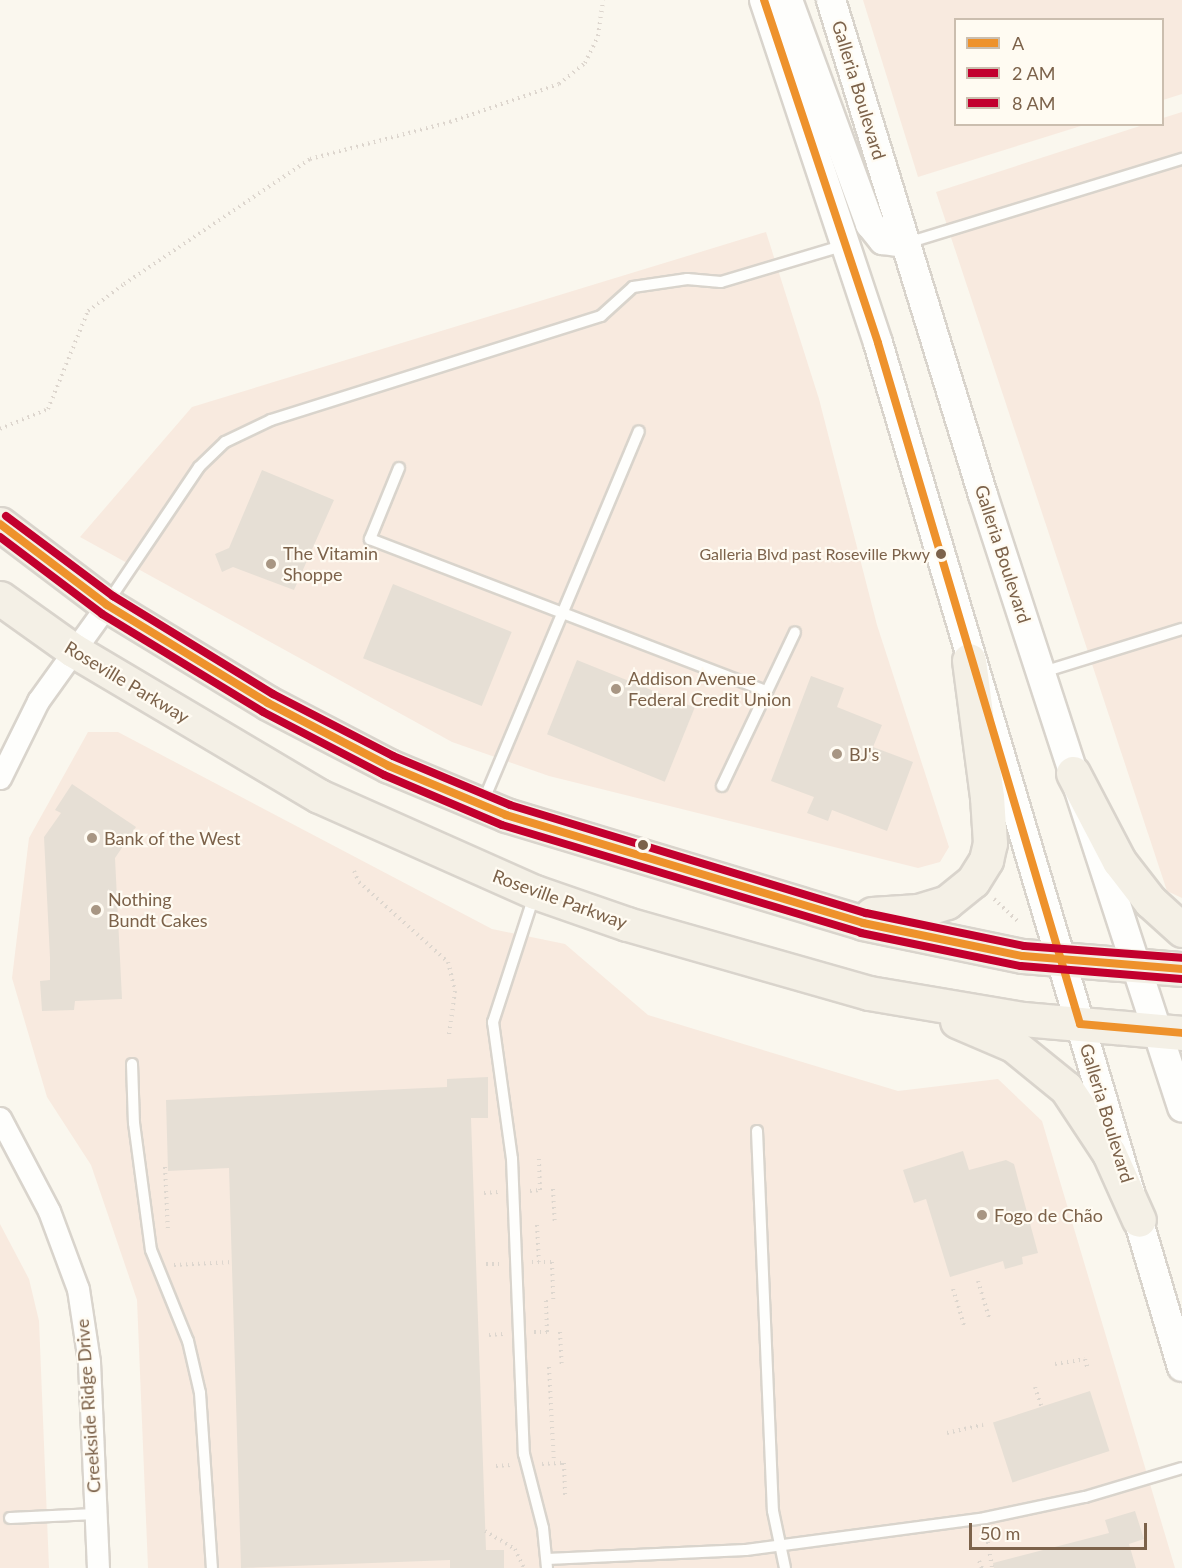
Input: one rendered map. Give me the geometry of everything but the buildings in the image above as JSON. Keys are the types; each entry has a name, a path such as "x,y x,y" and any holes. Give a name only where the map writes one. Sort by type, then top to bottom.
{"main road":[{"name":"Galleria Boulevard","path":"764,0 847,244 969,660 1182,1367"},
{"path":"788,0 870,224 883,240 905,243"},
{"name":"Galleria Boulevard","path":"831,0 905,243 1043,672 1072,773 1136,967 1169,1032 1182,1107"},
{"path":"0,524 106,605 333,740 482,805 556,834 787,902 924,936 1061,961 1182,969"},
{"name":"Roseville Parkway","path":"0,598 73,650 319,796 536,892 627,924 869,993 1080,1024 1169,1032"},
{"path":"787,902 871,914 918,911 953,899 979,873 989,851 990,832 969,660"},
{"path":"1072,773 1119,861 1150,901 1182,930"},
{"path":"869,993 969,1025 1013,1045 1048,1069 1094,1126 1139,1220"}],"street":[{"path":"0,778 38,702 106,605"},
{"name":"Creekside Ridge Drive","path":"0,1118 49,1211 78,1289 89,1362 98,1568"}],"lane":[{"path":"905,243 1182,159"},
{"path":"106,605 199,467 225,441 271,420 601,316 633,287 687,279 721,282 847,244"},
{"path":"482,805 639,431"},
{"path":"399,468 370,539 563,615 767,691"},
{"path":"1043,672 1182,629"},
{"path":"722,786 795,632"},
{"path":"536,892 493,1022 512,1159 524,1454 547,1563 781,1544 1018,1512 1182,1468"},
{"path":"132,1064 134,1123 151,1250 188,1341 200,1394 212,1568"},
{"path":"758,1131 773,1511 785,1568"},
{"path":"10,1518 95,1514"}],"path":[{"path":"0,429 48,409 88,311 124,284 310,159 450,122 560,84 585,63 598,36 603,0"},
{"path":"354,871 359,882 448,962 456,990 449,1035"},
{"path":"989,895 1018,921"},
{"path":"165,1167 168,1243"},
{"path":"554,1189 555,1224"},
{"path":"537,1225 540,1262"},
{"path":"169,1254 169,1265 232,1262"},
{"path":"978,1281 989,1318"},
{"path":"953,1289 964,1326"},
{"path":"560,1332 562,1366"},
{"path":"1055,1364 1085,1359 1088,1370"},
{"path":"549,1367 554,1463"},
{"path":"1035,1387 1041,1406"},
{"path":"947,1433 983,1425"},
{"path":"485,1531 515,1549 524,1568"},
{"path":"987,1536 992,1568"},
{"path":"979,1561 982,1568"}],"shaded area":[{"path":"863,0 1182,0 1182,94 1164,100 1164,18 954,18 954,126 1081,126 918,177"},
{"path":"1182,112 1182,898 1167,891 936,192 1140,126 1164,126 1164,118"},
{"path":"766,232 819,399 877,625 949,847 940,862 918,868 549,776 452,742 80,537 192,407"},
{"path":"88,732 118,732 492,929 565,944 648,1015 898,1091 998,1079 1042,1121 1175,1568 148,1568 137,1300 91,1165 47,1097 12,978 29,838"},
{"path":"0,1224 29,1279 39,1321 49,1568 0,1568"}],"transit line":[{"name":"A","path":"764,0 878,343 1080,1024 1182,1033"},
{"path":"6,516 113,596 273,694 393,756 510,805 866,913 1024,946 1182,958"},
{"name":"A","path":"0,524 107,605 268,703 389,766 506,815 863,923 1023,956 1182,969"},
{"path":"0,537 102,614 263,712 384,775 502,825 861,933 1021,966 1181,979"}],"place":[{"name":"Galleria Blvd past Roseville Pkwy","path":"941,554"},
{"name":"The Vitamin Shoppe","path":"271,564"},
{"name":"Addison Avenue Federal Credit Union","path":"616,689"},
{"name":"BJ's","path":"837,754"},
{"name":"Bank of the West","path":"92,838"},
{"name":"Nothing Bundt Cakes","path":"96,910"},
{"name":"Fogo de Chão","path":"982,1215"}]}
